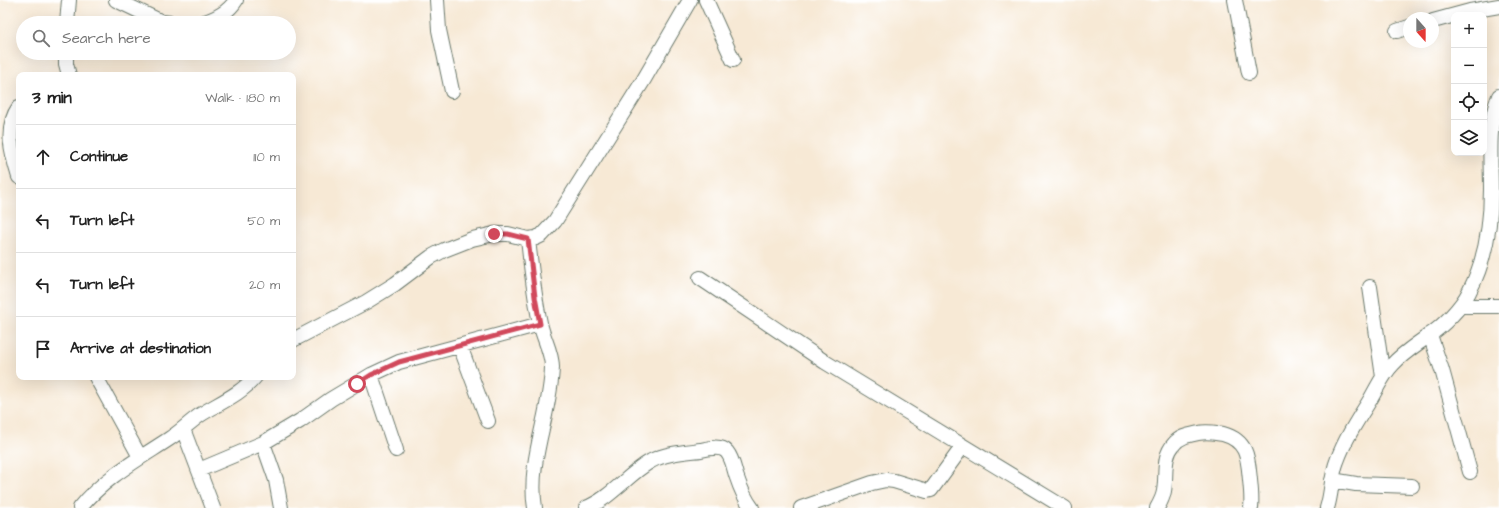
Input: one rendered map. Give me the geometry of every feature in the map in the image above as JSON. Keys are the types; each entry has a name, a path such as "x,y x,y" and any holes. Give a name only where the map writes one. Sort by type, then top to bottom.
{"street":[{"path":"68,16 69,0"},
{"path":"116,0 149,16"},
{"path":"218,16 231,8 236,0"},
{"path":"437,0 440,36 452,91"},
{"path":"296,338 366,302 395,284 431,257 458,244 494,234 508,234 528,239 536,238 542,235 555,221 643,81 690,0"},
{"path":"706,0 733,60"},
{"path":"1235,0 1249,73"},
{"path":"1439,19 1470,11 1499,6"},
{"path":"66,60 67,72"},
{"path":"1331,504 1332,480 1343,445 1383,377 1400,356 1430,336 1460,306 1473,284 1488,236 1491,196 1490,158 1493,122 1499,96"},
{"path":"16,114 12,123 10,140 16,165"},
{"path":"528,239 534,292 540,324 552,364 550,390 533,481 535,508"},
{"path":"700,278 825,362 1065,508"},
{"path":"1370,287 1383,377"},
{"path":"1460,306 1499,306"},
{"path":"199,470 263,443 371,375 399,362 540,324"},
{"path":"1430,336 1442,370 1470,472"},
{"path":"460,346 488,421"},
{"path":"371,375 396,450"},
{"path":"98,380 140,457"},
{"path":"80,508 98,488 116,474 200,416 240,391 252,380"},
{"path":"183,429 213,508"},
{"path":"1157,508 1164,491 1165,467 1170,450 1174,443 1182,438 1203,432 1219,433 1231,436 1242,446 1246,454 1248,464 1251,508"},
{"path":"263,443 276,480 281,508"},
{"path":"801,508 872,483 886,480 923,490 931,490 963,446"},
{"path":"586,508 600,500 650,461 661,456 714,448 722,448 727,452 732,460 744,498 752,508"},
{"path":"1332,480 1356,484 1412,486"}],"route":[{"path":"357,384 371,375 399,362 540,324 528,239 508,234 494,234"}]}
